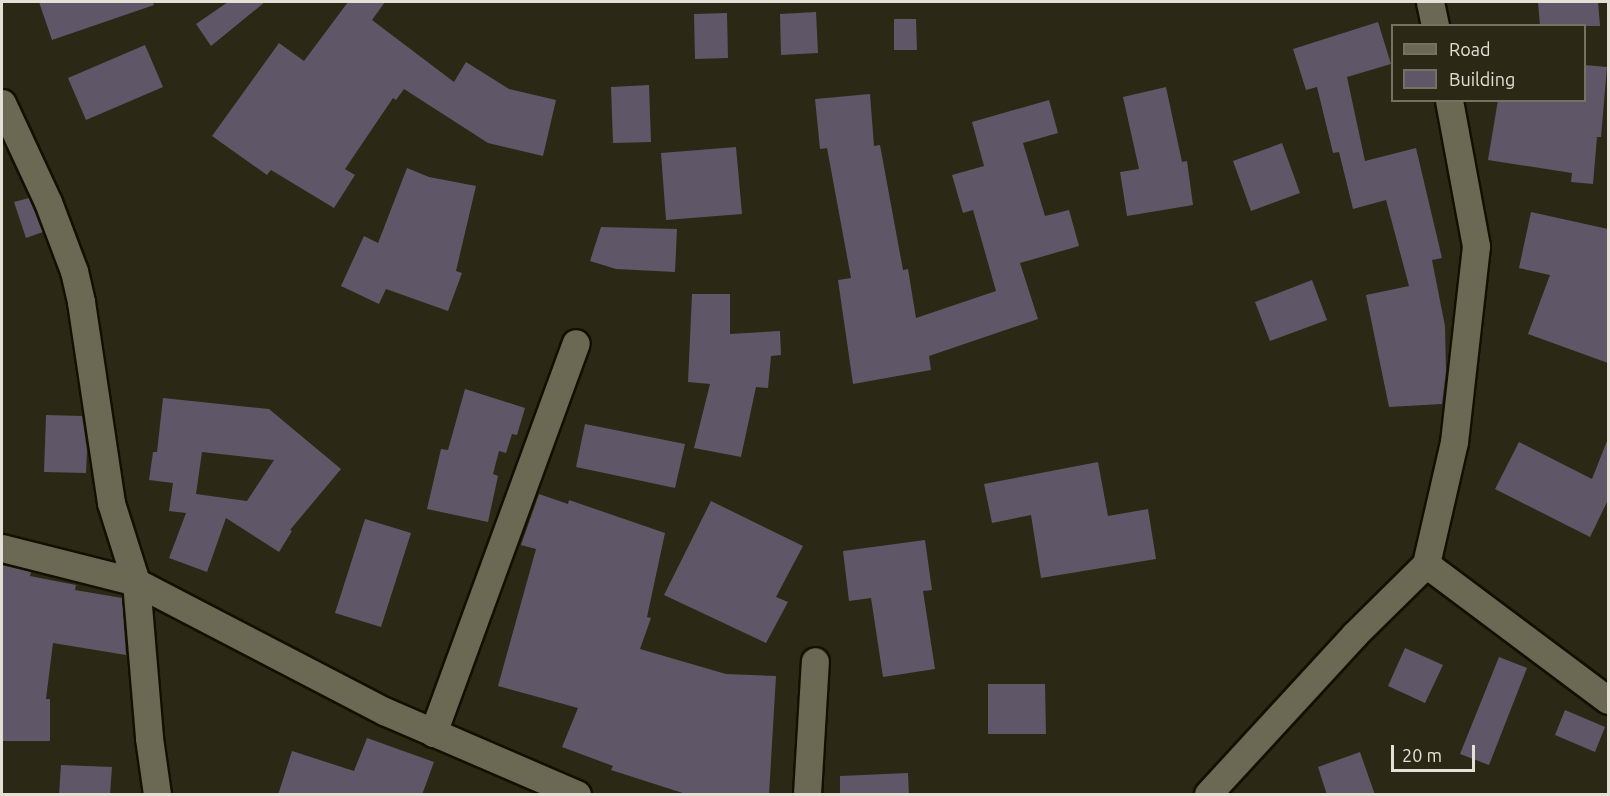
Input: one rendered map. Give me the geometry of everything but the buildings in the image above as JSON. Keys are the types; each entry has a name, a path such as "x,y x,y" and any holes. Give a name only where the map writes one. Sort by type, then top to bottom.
{"street":[{"path":"1430,2 1435,24"},
{"path":"1208,795 1354,635 1426,564 1454,442 1476,246 1449,102"},
{"path":"2,103 48,202 74,271 111,503 136,582 149,738 157,795"},
{"path":"433,733 576,343"},
{"path":"2,548 136,582 384,711 566,792"},
{"path":"1426,564 1608,700"},
{"path":"807,795 815,661"}]}
